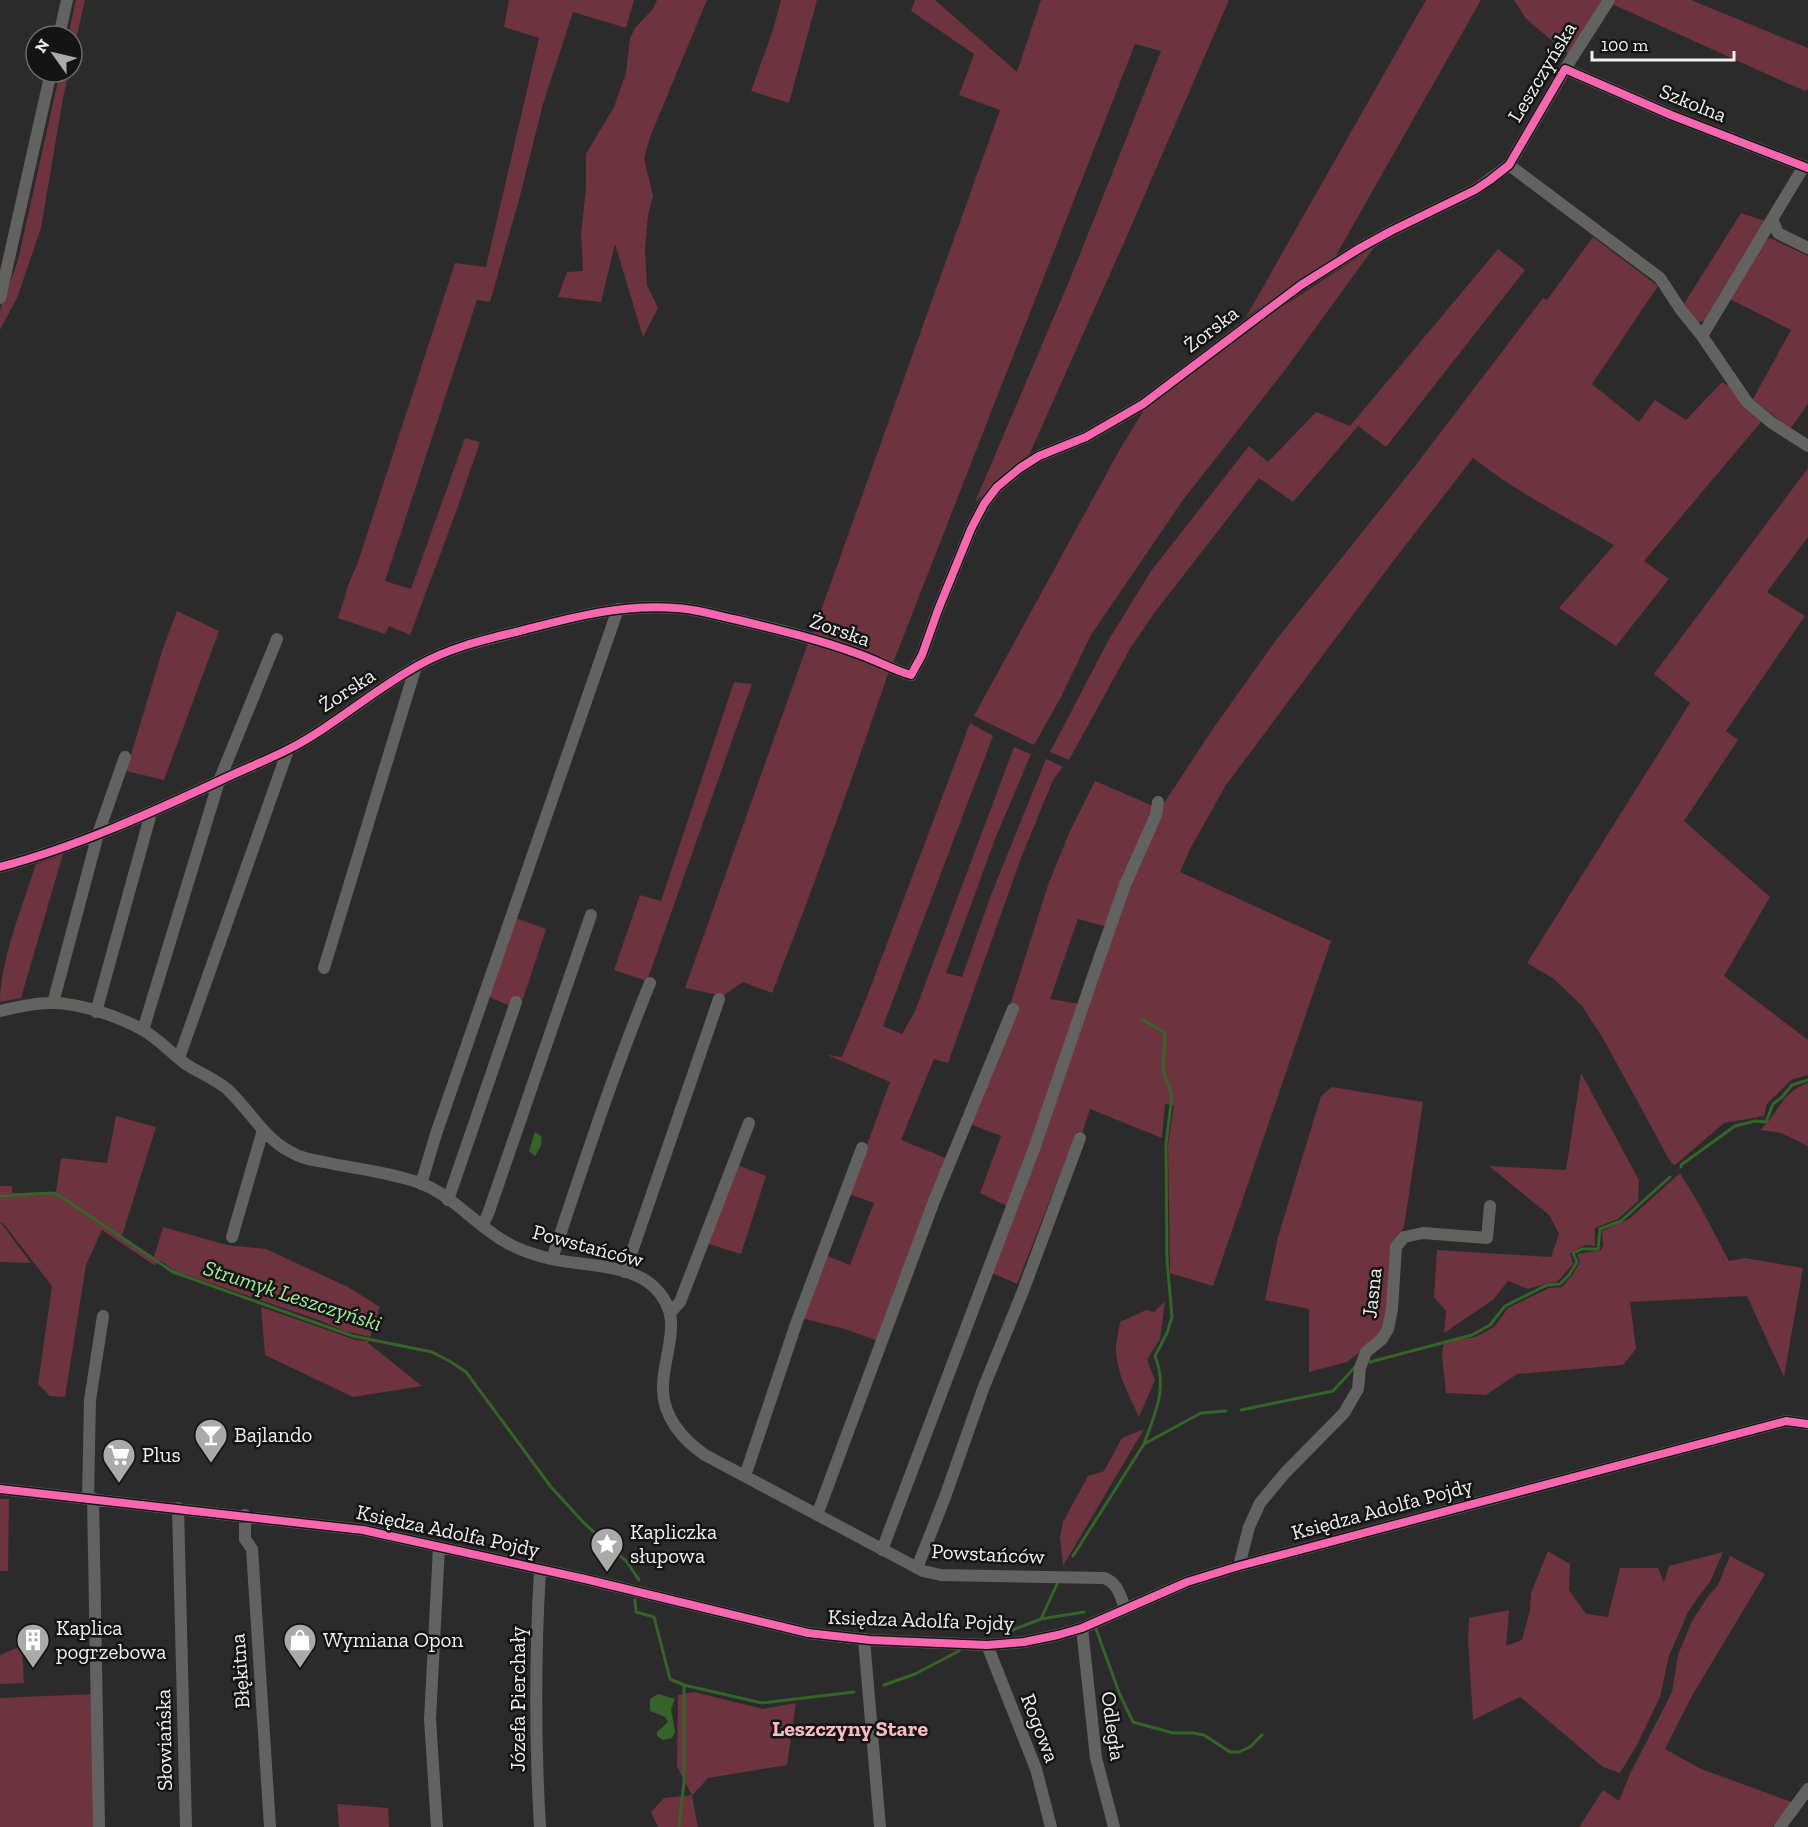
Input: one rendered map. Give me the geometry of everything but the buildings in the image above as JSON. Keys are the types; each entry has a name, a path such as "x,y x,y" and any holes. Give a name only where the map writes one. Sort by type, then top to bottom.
{"street":[{"path":"62,24 67,0"},
{"name":"Leszczyńska","path":"1509,165 1565,69 1609,0"},
{"name":"Szkolna","path":"1565,69 1671,115 1806,167 1702,336"},
{"path":"0,298 48,84"},
{"path":"1509,165 1660,279 1747,402 1772,423 1808,446"},
{"name":"Żorska","path":"0,867 30,859 151,813 288,750 433,657 472,643 577,616 627,607 678,608 775,628 864,656 895,671 911,675 922,655 971,529 984,504 1007,477 1039,456 1086,437 1143,404 1301,285 1390,231 1475,190 1509,165"},
{"path":"1772,219 1778,233"},
{"path":"1762,236 1778,233 1808,248"},
{"path":"421,1184 436,1134 618,609"},
{"path":"143,1030 219,781 277,639"},
{"path":"324,968 416,666"},
{"path":"179,1058 288,750"},
{"path":"53,1003 98,834 125,757"},
{"path":"882,1550 1035,1146 1125,885 1156,815 1158,802"},
{"path":"96,1012 151,813"},
{"path":"482,1226 591,915"},
{"path":"552,1259 594,1133 650,983"},
{"path":"625,1272 719,999"},
{"path":"448,1200 516,1002"},
{"name":"Powstańców","path":"0,1011 32,1004 53,1003 119,1019 143,1030 179,1058 226,1088 263,1130 283,1148 302,1157 421,1184 448,1200 512,1246 552,1259 625,1272 640,1277 655,1288 670,1313 672,1326 663,1386 666,1405 670,1417 682,1436 695,1448 882,1550 929,1573 1104,1578 1117,1586 1125,1608"},
{"path":"817,1515 934,1201 1013,1009"},
{"path":"670,1313 680,1302 748,1123"},
{"path":"232,1237 263,1130"},
{"path":"917,1568 1080,1138"},
{"path":"745,1476 796,1324 862,1148"},
{"name":"Jasna","path":"1239,1566 1249,1527 1260,1503 1285,1473 1344,1413 1358,1389 1359,1368 1366,1352 1382,1340 1388,1329 1392,1309 1396,1247 1404,1237 1423,1233 1487,1239 1490,1206"},
{"path":"99,1827 90,1400 103,1316"},
{"name":"Księdza Adolfa Pojdy","path":"0,1489 350,1528 585,1579 808,1633 864,1640 987,1645 1024,1642 1082,1628 1187,1582 1239,1566 1786,1421 1808,1424"},
{"name":"Słowiańska","path":"178,1508 186,1827"},
{"name":"Błękitna","path":"245,1515 244,1539 252,1549 270,1827"},
{"path":"437,1827 430,1719 439,1547"},
{"name":"Józefa Pierchały","path":"540,1570 537,1662 540,1827"},
{"name":"Odległa","path":"1082,1628 1096,1758 1114,1827"},
{"path":"864,1640 880,1827"},
{"name":"Rogowa","path":"987,1645 1036,1769 1051,1827"},
{"path":"1780,1827 1808,1789"}],"shaded area":[{"path":"76,0 85,0 80,24 71,24"},
{"path":"509,0 634,0 626,28 573,12 543,104 490,302 477,300 385,581 411,589 465,438 480,442 410,635 389,626 385,634 338,618 455,263 486,267 539,38 504,27"},
{"path":"657,0 707,0 650,137 644,159 653,196 648,215 645,249 647,285 658,308 643,337 615,244 601,302 558,297 567,272 583,271 581,233 586,188 586,154 614,107 626,73 630,38 635,28 653,9"},
{"path":"781,0 817,0 789,103 751,91"},
{"path":"915,0 935,0 1017,72 1041,0 1229,0 1030,453 975,502 1070,279 1161,51 1135,44 893,663 813,633 1000,110 959,95 974,54 911,11"},
{"path":"1426,0 1481,0 1335,257 1246,317"},
{"path":"1514,0 1602,0 1568,54 1526,19"},
{"path":"1612,0 1691,0 1808,48 1808,89 1805,91 1610,3"},
{"path":"57,84 66,84 41,228 17,298 0,330 0,310 18,260"},
{"path":"1741,213 1768,222 1708,319 1701,322 1694,320 1684,304"},
{"path":"1593,237 1658,286 1592,384 1639,422 1655,400 1686,420 1722,382 1729,386 1761,422 1644,561 1669,579 1616,646 1559,608 1614,545 1503,480 1473,458 1226,785 1190,849 1180,872 1331,941 1213,1286 1170,1273 1168,1144 1174,1105 1165,1104 1162,1138 1090,1109 1082,1133 1077,1131 1017,1284 990,1272 1114,927 1164,803 1276,640 1415,466 1543,298 1547,300"},
{"path":"1770,238 1808,256 1808,404 1790,429 1753,399 1791,330 1730,299 1761,243"},
{"path":"1375,246 1285,370 1183,500 1091,635 1061,697 1034,745 974,716 1120,449 1144,410 1265,318"},
{"path":"1498,249 1525,270 1386,447 1358,426 1293,502 1259,478 1155,612 1131,647 1069,760 1050,752 1108,641 1151,571 1249,446 1268,462 1316,412 1350,426"},
{"path":"1808,468 1808,537 1767,592 1805,616 1726,731 1738,740 1684,821 1770,897 1724,976 1808,1040 1808,1075 1791,1080 1767,1104 1764,1116 1724,1123 1675,1165 1671,1163 1604,1040 1582,1006 1554,979 1527,963 1690,703 1654,674"},
{"path":"177,611 219,631 164,780 126,771 164,645"},
{"path":"808,643 846,654 889,671 847,792 772,993 743,982 723,996 685,988"},
{"path":"734,682 752,684 647,981 614,970 640,895 661,901"},
{"path":"970,723 993,736 883,1026 902,1034 915,1011 1014,747 1031,754 995,839 946,973 962,977 991,895 1046,759 1063,767 1053,780 1021,858 948,1063 934,1059 901,1140 948,1159 878,1341 845,1329 801,1318 825,1255 850,1265 874,1203 849,1194 890,1082 827,1055 842,1057"},
{"path":"1095,781 1153,806 1107,927 1078,919 1050,999 1080,1004 1009,1207 980,1193 1001,1136 970,1124 1018,1009 1011,1002 1048,885 1070,831"},
{"path":"63,854 21,998 0,1002 8,951 36,864"},
{"path":"513,917 546,929 523,999 514,997 510,1006 487,996"},
{"path":"1581,1073 1639,1180 1638,1201 1618,1219 1595,1228 1595,1246 1585,1245 1570,1253 1573,1264 1557,1282 1528,1289 1508,1281 1493,1300 1444,1333 1446,1311 1434,1297 1437,1250 1551,1257 1559,1234 1549,1215 1489,1166 1566,1170"},
{"path":"1808,1083 1808,1146 1781,1133 1760,1130 1786,1097"},
{"path":"1332,1087 1423,1102 1404,1227 1393,1243 1386,1327 1378,1338 1347,1362 1309,1372 1309,1309 1265,1300 1278,1237 1321,1096"},
{"path":"116,1116 156,1127 122,1236 154,1257 163,1227 227,1245 266,1249 348,1287 380,1307 370,1337 344,1331 319,1320 175,1271 161,1261 154,1265 102,1230 86,1265 65,1397 50,1396 38,1384 52,1286 0,1222 0,1186 12,1186 12,1193 56,1192 61,1158 107,1163"},
{"path":"535,1132 542,1137 541,1146 535,1156 529,1151"},
{"path":"735,1164 766,1176 741,1254 705,1243"},
{"path":"1680,1173 1729,1261 1745,1258 1803,1268 1784,1377 1747,1296 1630,1302 1636,1349 1623,1365 1517,1374 1486,1395 1446,1393 1442,1355 1444,1342 1476,1337 1494,1327 1508,1308 1549,1288 1562,1287 1580,1262 1577,1254 1601,1250 1602,1231 1629,1219"},
{"path":"1,1223 31,1263 0,1262"},
{"path":"1165,1301 1160,1339 1147,1360 1155,1380 1139,1417 1123,1382 1116,1355 1120,1322 1146,1310 1154,1312"},
{"path":"261,1307 356,1340 369,1341 368,1343 422,1386 353,1397 265,1355"},
{"path":"1144,1429 1063,1566 1060,1537 1063,1522 1088,1476 1104,1471 1122,1438"},
{"path":"0,1499 9,1499 8,1571 0,1571"},
{"path":"1548,1551 1570,1564 1569,1590 1586,1614 1608,1617 1620,1568 1658,1568 1664,1582 1669,1566 1723,1552 1710,1582 1688,1612 1669,1656 1660,1697 1638,1743 1620,1773 1603,1767 1520,1697 1473,1720 1468,1639 1469,1618 1509,1610 1506,1646 1522,1640 1530,1610 1531,1593"},
{"path":"1730,1556 1765,1574 1693,1694 1665,1749 1701,1769 1792,1802 1773,1827 1579,1827 1603,1790 1619,1801 1630,1774 1672,1692 1678,1655 1692,1621 1718,1585"},
{"path":"22,1646 24,1683 0,1684 0,1655"},
{"path":"694,1692 763,1709 796,1703 787,1765 708,1778 692,1796 698,1827 658,1827 651,1812 664,1798 692,1795 677,1767 678,1695"},
{"path":"93,1694 95,1827 0,1827 0,1698"},
{"path":"658,1694 675,1699 671,1709 675,1732 672,1738 663,1740 657,1736 657,1732 668,1722 665,1717 650,1711 650,1699"},
{"path":"337,1804 388,1808 389,1827 339,1827"}],"waterway":[{"path":"1142,1019 1165,1033 1163,1070 1172,1096 1166,1144 1167,1260 1172,1317 1167,1333 1155,1356 1159,1368 1160,1390 1156,1411 1144,1444"},
{"path":"1681,1167 1735,1126 1755,1121 1766,1122 1773,1104 1792,1085 1808,1080"},
{"path":"1370,1362 1472,1335 1490,1325 1505,1306 1547,1285 1560,1284 1577,1262 1573,1253 1582,1249 1598,1249 1600,1229 1621,1221 1670,1177"},
{"name":"Strumyk Leszczyński","path":"0,1196 52,1193 60,1196 173,1272 353,1336 432,1352 451,1362 466,1372 551,1487 585,1524 627,1562 639,1580"},
{"path":"1241,1410 1333,1391 1355,1367"},
{"path":"1073,1556 1144,1444 1201,1413 1226,1411"},
{"path":"1010,1631 1041,1619 1057,1584"},
{"path":"635,1600 636,1612 654,1617 670,1679 684,1685 762,1703 854,1692"},
{"path":"1041,1619 1084,1612"},
{"path":"1096,1629 1120,1695 1133,1722 1173,1733 1204,1735 1230,1752 1239,1752 1250,1747 1262,1735"},
{"path":"884,1685 915,1674 959,1651"},
{"path":"679,1827 684,1782 684,1685"}],"cycle path":[{"path":"0,867 56,850 111,829 279,754 321,731 402,675 442,654 479,641 575,617 635,608 692,610 816,640 911,675 922,655 971,529 984,504 997,487 1039,456 1086,437 1143,404 1301,285 1360,248 1475,190 1490,180 1509,165 1565,69 1671,115 1808,168"},
{"path":"0,1489 363,1530 585,1579 808,1633 870,1640 987,1645 1024,1642 1082,1628 1187,1582 1239,1566 1786,1421 1808,1424"}],"place":[{"name":"Bajlando","path":"211,1464"},
{"name":"Plus","path":"119,1484"},
{"name":"Kapliczka słupowa","path":"607,1573"},
{"name":"Kaplica pogrzebowa","path":"33,1669"},
{"name":"Wymiana Opon","path":"300,1669"}],"district":[{"name":"Leszczyny Stare","path":"850,1728"}]}
